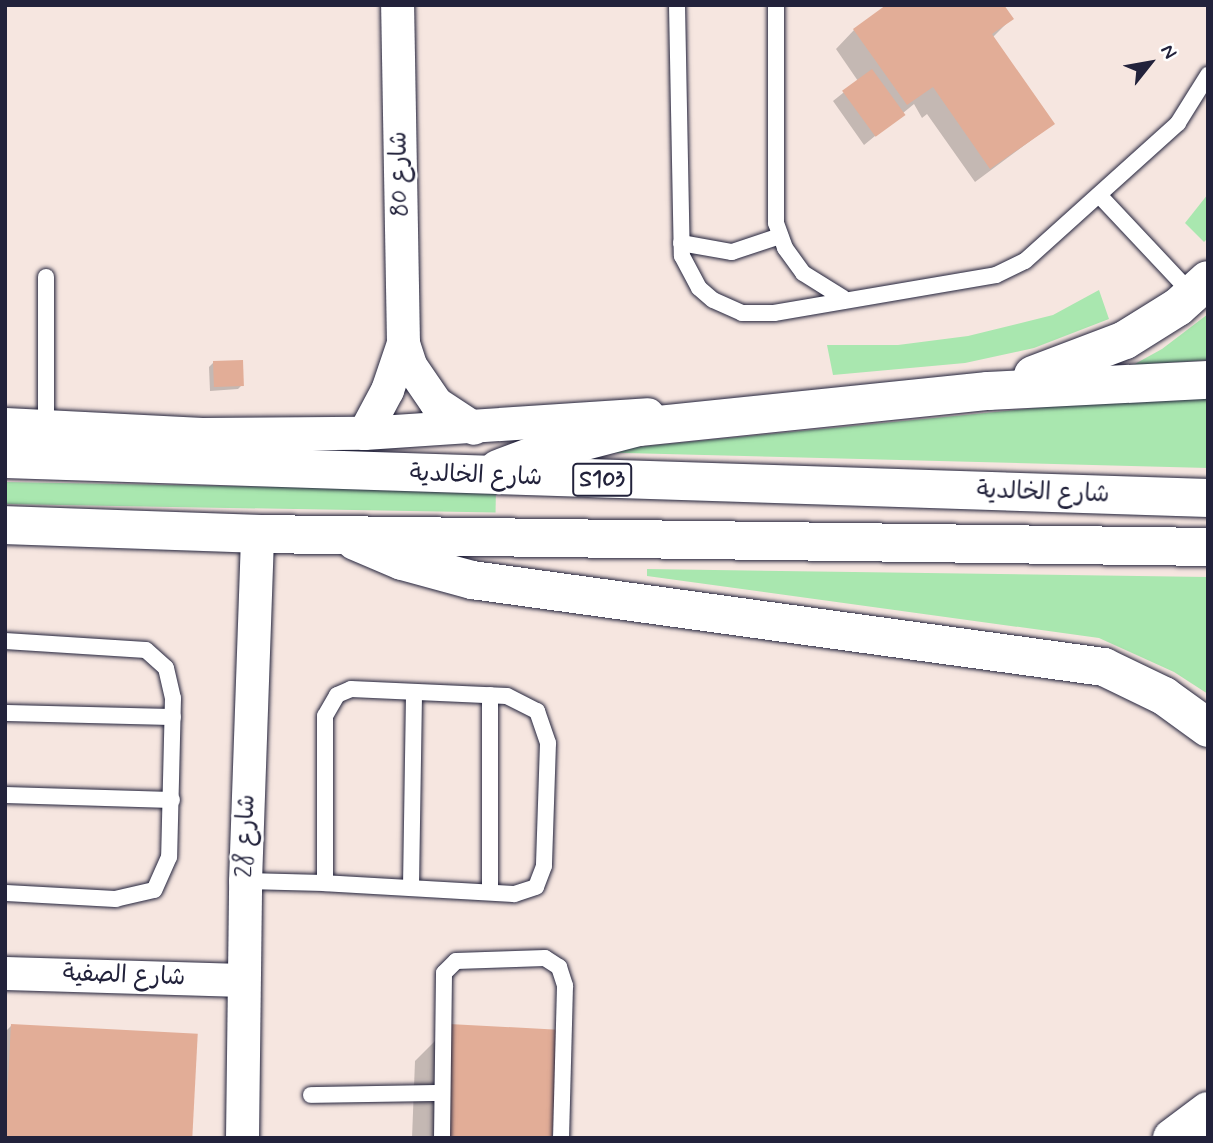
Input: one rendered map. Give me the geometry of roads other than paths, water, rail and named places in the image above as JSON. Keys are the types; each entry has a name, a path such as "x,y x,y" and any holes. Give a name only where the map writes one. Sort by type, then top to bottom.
{"main road":[{"path":"988,391 1097,353 1152,324 1200,288"},
{"path":"482,476 608,434 716,419 988,391 1208,380"},
{"name":"شارع الخالدية","path":"5,459 1204,497"},
{"name":"شارع الخالدية","path":"5,525 257,534 337,533 1200,547"},
{"path":"337,533 402,561 472,580 1104,667 1164,696 1208,728"},
{"path":"1172,1138 1208,1111"}],"street":[{"name":"شارع 80","path":"397,5 403,343 410,365 436,403 474,428"},
{"name":"شارع 80","path":"364,433 387,390 403,343"},
{"path":"5,424 202,434 364,433 661,414 716,419"},
{"name":"شارع 28","path":"243,1138 244,881 257,534"},
{"name":"شارع الصفية","path":"5,973 243,980"}],"lane":[{"path":"677,5 681,243 686,265 699,288 727,308 758,314 996,275 1038,252 1178,123 1208,75"},
{"path":"776,5 775,207 780,236 803,273 843,298"},
{"path":"1099,195 1200,288"},
{"path":"681,243 732,252 780,236"},
{"path":"46,277 46,425"},
{"path":"5,640 146,650 166,668 173,717 172,800 167,870 154,890 144,896 116,899 5,893"},
{"path":"244,881 411,886 490,892 529,891 541,880 548,743 542,718 531,705 516,697 351,689 337,695 327,708 325,883"},
{"path":"411,886 414,692"},
{"path":"490,695 490,892"},
{"path":"5,713 173,717"},
{"path":"5,795 172,800"},
{"path":"442,1138 443,982 449,966 456,961 545,958 559,967 565,986 561,1138"},
{"path":"311,1095 442,1093"}]}
